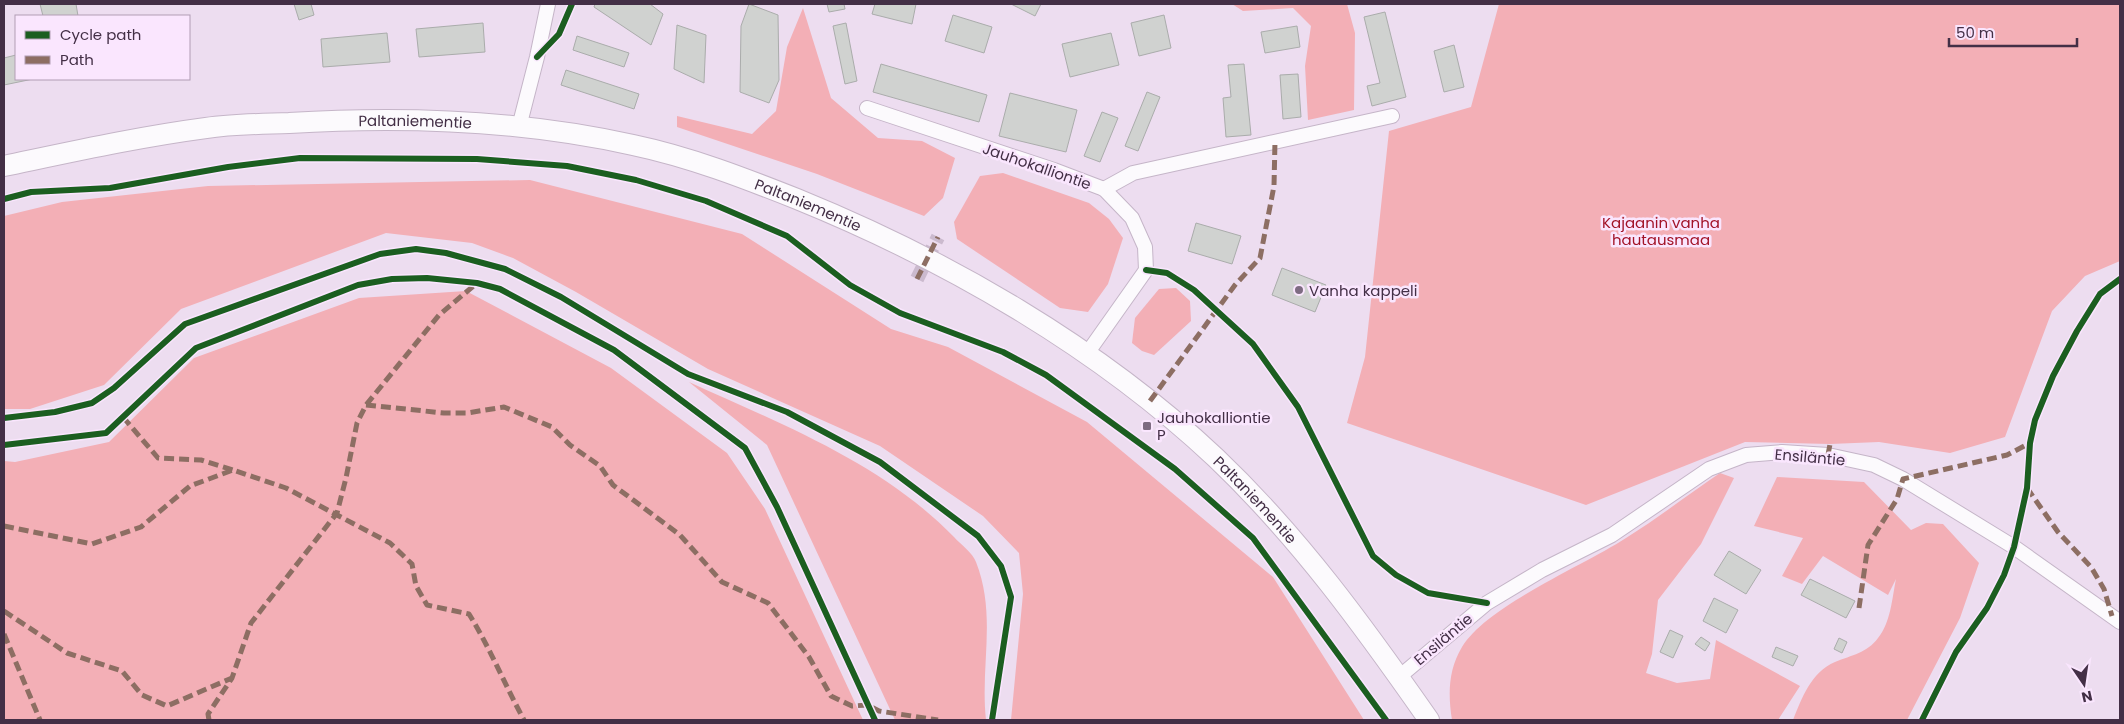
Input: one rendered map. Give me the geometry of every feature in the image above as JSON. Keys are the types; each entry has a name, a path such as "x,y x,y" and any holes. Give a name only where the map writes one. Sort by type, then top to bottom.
{"street":[{"path":"518,127 537,57 548,4"},
{"name":"Jauhokalliontie","path":"867,108 1054,170 1104,189 1132,218 1144,247 1146,270 1086,355"},
{"path":"1104,189 1133,173 1392,116"},
{"name":"Paltaniementie","path":"4,166 209,127 358,119 441,121 518,127 634,145 750,180 837,216 956,274 1086,355 1150,402 1214,456 1273,515 1338,592 1429,720"},
{"name":"Ensiläntie","path":"1399,677 1487,603 1542,570 1612,535 1709,469 1746,455 1782,452 1828,455 1874,465 1970,518 2120,622"}],"green space":[{"path":"1232,4 1347,4 1355,33 1354,110 1308,120 1305,66 1311,26 1293,8 1243,11"},
{"name":"Kajaanin vanha hautausmaa","path":"1499,4 2120,4 2120,261 2085,276 2052,311 2005,437 1950,453 1879,442 1830,444 1745,442 1586,505 1347,423 1365,357 1389,131 1471,107"},
{"path":"803,8 831,98 878,138 922,141 955,158 943,198 924,216 817,174 677,127 677,116 752,134 776,111 787,47"},
{"path":"1003,173 1089,203 1109,219 1123,238 1108,284 1088,312 1060,308 957,239 954,222 980,176"},
{"path":"530,180 742,234 891,329 948,347 1087,422 1273,577 1364,720 1011,720 1023,594 1019,553 983,516 880,446 708,369 576,292 513,258 472,243 386,233 181,309 104,385 30,409 4,409 4,216 62,202 208,186"},
{"path":"1176,288 1190,301 1191,321 1154,355 1142,351 1132,343 1135,318 1159,289"},
{"path":"466,291 611,368 727,453 765,509 863,720 4,720 4,461 15,462 109,442 194,358 359,298"},
{"path":"689,382 829,447 863,467 895,487 926,511 969,552 976,562 986,602 986,720 895,720 767,445"},
{"path":"1720,473 1734,478 1701,544 1658,600 1652,654 1646,673 1677,683 1710,679 1716,640 1800,686 1778,720 1452,720 1450,683 1454,665 1462,647 1475,631 1514,601 1626,538"},
{"path":"1777,477 1864,482 1911,530 1926,523 1943,524 1979,563 1960,618 1907,720 1793,720 1808,686 1820,672 1835,662 1864,650 1878,638 1886,625 1896,579 1888,595 1823,556 1802,584 1782,576 1803,538 1754,526"}],"building":[{"path":"40,4 76,4 78,15 43,15"},
{"path":"294,4 311,4 314,15 299,20"},
{"path":"595,4 650,4 663,14 651,45 594,7"},
{"path":"749,4 778,15 779,80 769,103 740,92 741,26"},
{"path":"827,4 844,4 845,9 829,12"},
{"path":"875,4 916,4 912,24 872,14"},
{"path":"1011,4 1041,4 1035,16"},
{"path":"1385,12 1406,97 1372,106 1367,86 1380,83 1364,17"},
{"path":"953,15 992,27 984,53 945,41"},
{"path":"1164,15 1171,48 1139,56 1131,23"},
{"path":"483,23 485,52 419,57 416,29"},
{"path":"846,23 857,81 845,84 833,26"},
{"path":"677,25 706,35 704,83 674,69"},
{"path":"1297,26 1300,47 1265,53 1261,32"},
{"path":"387,33 390,62 323,67 321,39"},
{"path":"1111,33 1119,65 1070,77 1062,44"},
{"path":"577,36 629,53 624,67 573,50"},
{"path":"1454,45 1464,87 1444,92 1434,51"},
{"path":"15,55 15,80 28,80 4,85 4,58"},
{"path":"881,64 987,95 979,122 873,92"},
{"path":"1244,64 1251,135 1226,137 1223,98 1231,97 1228,65"},
{"path":"566,70 639,94 634,109 561,85"},
{"path":"1298,74 1301,117 1283,119 1280,75"},
{"path":"1147,92 1160,97 1138,151 1125,146"},
{"path":"1010,93 1077,110 1066,152 999,136"},
{"path":"1102,112 1118,118 1100,162 1084,156"},
{"path":"1196,223 1241,236 1232,264 1188,251"},
{"name":"Vanha kappeli","path":"1282,268 1326,285 1315,312 1272,295"},
{"path":"1729,551 1761,570 1746,594 1714,575"},
{"path":"1810,579 1855,601 1846,618 1801,595"},
{"path":"1714,598 1738,610 1726,633 1703,621"},
{"path":"1670,630 1683,636 1673,658 1660,652"},
{"path":"1701,637 1710,643 1705,651 1695,644"},
{"path":"1839,638 1847,642 1842,653 1834,649"},
{"path":"1776,647 1798,656 1793,666 1772,657"}],"tunnel":[{"path":"917,279 938,237"}],"marked path":[{"path":"1150,401 1235,285 1260,258 1274,186 1275,141"},
{"path":"917,279 938,237"},
{"path":"209,720 208,714 232,678 251,623 337,513 357,423 366,405 439,315 477,283"},
{"path":"366,405 444,413 467,413 504,407 552,427 570,445 600,466 613,485 680,535 722,582 768,603 809,657 831,696 852,706 868,705 879,711 938,720"},
{"path":"123,417 158,458 201,460 233,470"},
{"path":"1859,608 1868,545 1897,499 1903,479 2007,455 2030,443"},
{"path":"1828,455 1830,444"},
{"path":"4,526 92,544 141,527 190,486 233,470 286,488 390,543 412,564 416,586 427,605 469,614 524,720"},
{"path":"2027,488 2058,532 2091,567 2104,589 2112,616"},
{"path":"4,611 67,653 122,671 142,695 167,706 232,678"},
{"path":"4,634 40,720"}],"cycle path":[{"path":"537,57 559,34 572,4"},
{"path":"4,199 31,192 110,188 228,167 300,158 477,159 567,166 636,180 706,201 787,236 850,285 900,313 1003,352 1046,375 1175,469 1253,538 1386,720"},
{"path":"4,418 55,412 92,403 114,388 185,324 380,254 416,249 446,253 505,269 561,297 688,374 787,412 880,462 978,536 1001,566 1011,597 992,720"},
{"path":"1146,270 1167,273 1194,290 1253,344 1298,407 1373,556 1396,575 1428,593 1487,603"},
{"path":"4,445 106,433 196,348 358,285 392,279 427,278 477,283 500,289 614,350 745,448 777,507 875,720"},
{"path":"1922,720 1956,652 1987,608 2004,575 2014,547 2027,488 2030,443 2035,420 2053,376 2077,331 2100,294 2120,279"}],"place":[{"name":"Vanha kappeli","path":"1299,290"},
{"name":"Jauhokalliontie P","path":"1147,426"}]}
